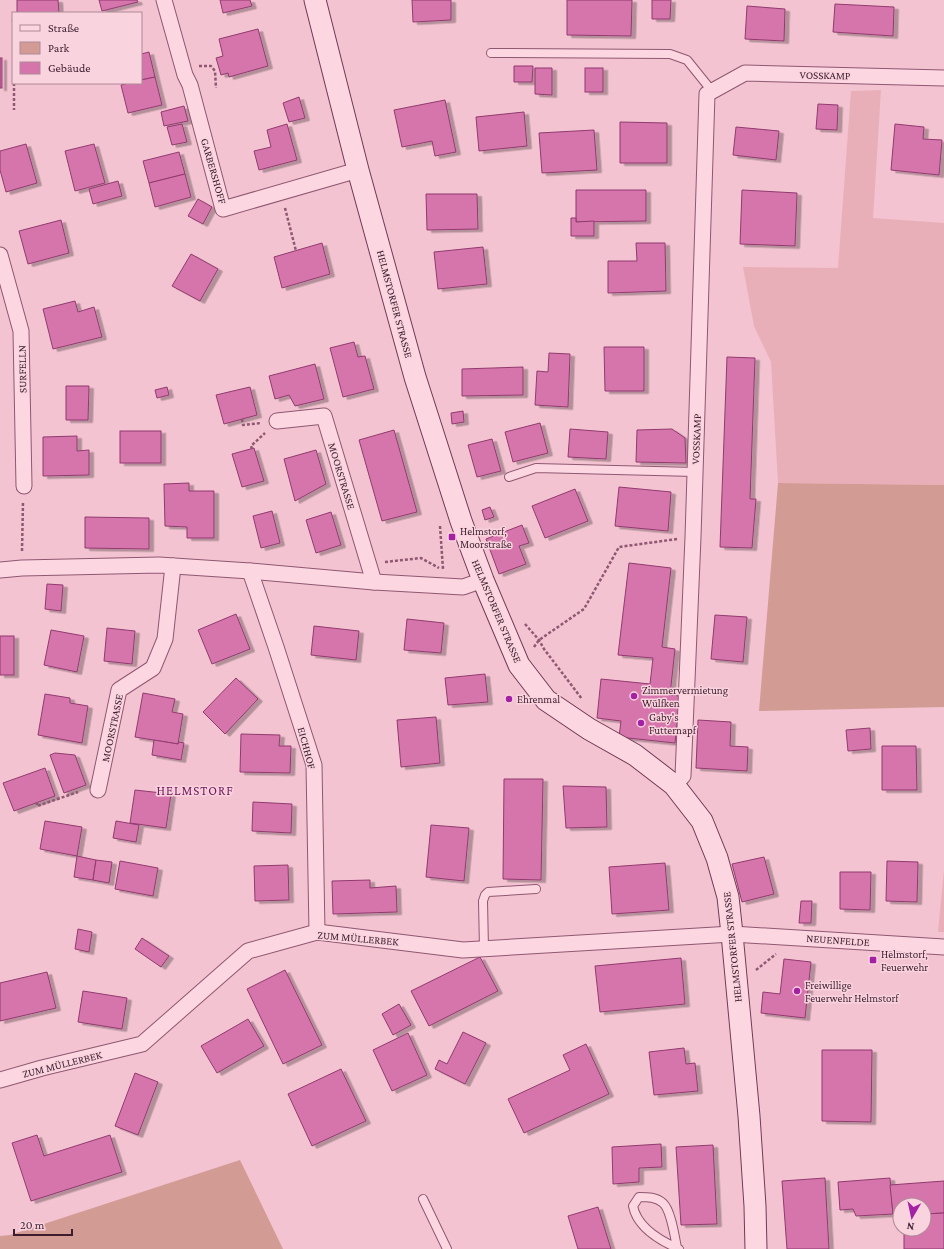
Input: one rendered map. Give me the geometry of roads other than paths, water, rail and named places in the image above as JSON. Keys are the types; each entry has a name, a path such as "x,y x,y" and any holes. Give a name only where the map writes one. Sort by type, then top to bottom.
{"main road":[{"name":"HELMSTORFER STRASSE","path":"315,0 358,170 415,377 461,521 483,580 520,666 546,700 588,729 635,755 674,785 702,821 717,858 728,897 732,934 755,1206 756,1249"}],"street":[{"name":"GARBERSHOFF","path":"168,4 184,71 190,85 223,209 358,170"},
{"name":"VOSSKAMP","path":"674,785 683,776 693,537 707,94 745,72 944,78"},
{"name":"SURFELLN","path":"0,255 21,331 24,486"},
{"name":"MOORSTRASSE","path":"277,421 324,416 374,582"},
{"path":"0,570 22,568 159,565 374,582 462,587 483,580"},
{"name":"MOORSTRASSE","path":"98,790 119,690 153,668 165,640 173,566"},
{"name":"EICHHOF","path":"250,571 314,765 317,932"},
{"name":"ZUM MÜLLERBEK","path":"0,1080 42,1068 142,1044 248,951 317,932 463,950 732,934"},
{"name":"NEUENFELDE","path":"732,934 944,947"}],"lane":[{"path":"492,53 670,54 687,60 712,92"},
{"path":"509,477 536,468 695,472"},
{"path":"484,949 483,900 485,894 488,892 536,890"},
{"path":"639,1198 653,1198 664,1204 670,1218 678,1249 664,1242 639,1221 634,1214 633,1206 639,1198"},
{"path":"423,1199 448,1249"}],"place":[{"name":"Helmstorf, Moorstraße","path":"452,537"},
{"name":"Zimmervermietung Wülfken","path":"634,696"},
{"name":"Ehrenmal","path":"509,699"},
{"name":"Gaby's Futternapf","path":"641,723"},
{"name":"Helmstorf, Feuerwehr","path":"873,960"},
{"name":"Freiwillige Feuerwehr Helmstorf","path":"797,991"}],"district":[{"name":"HELMSTORF","path":"195,790"}]}
